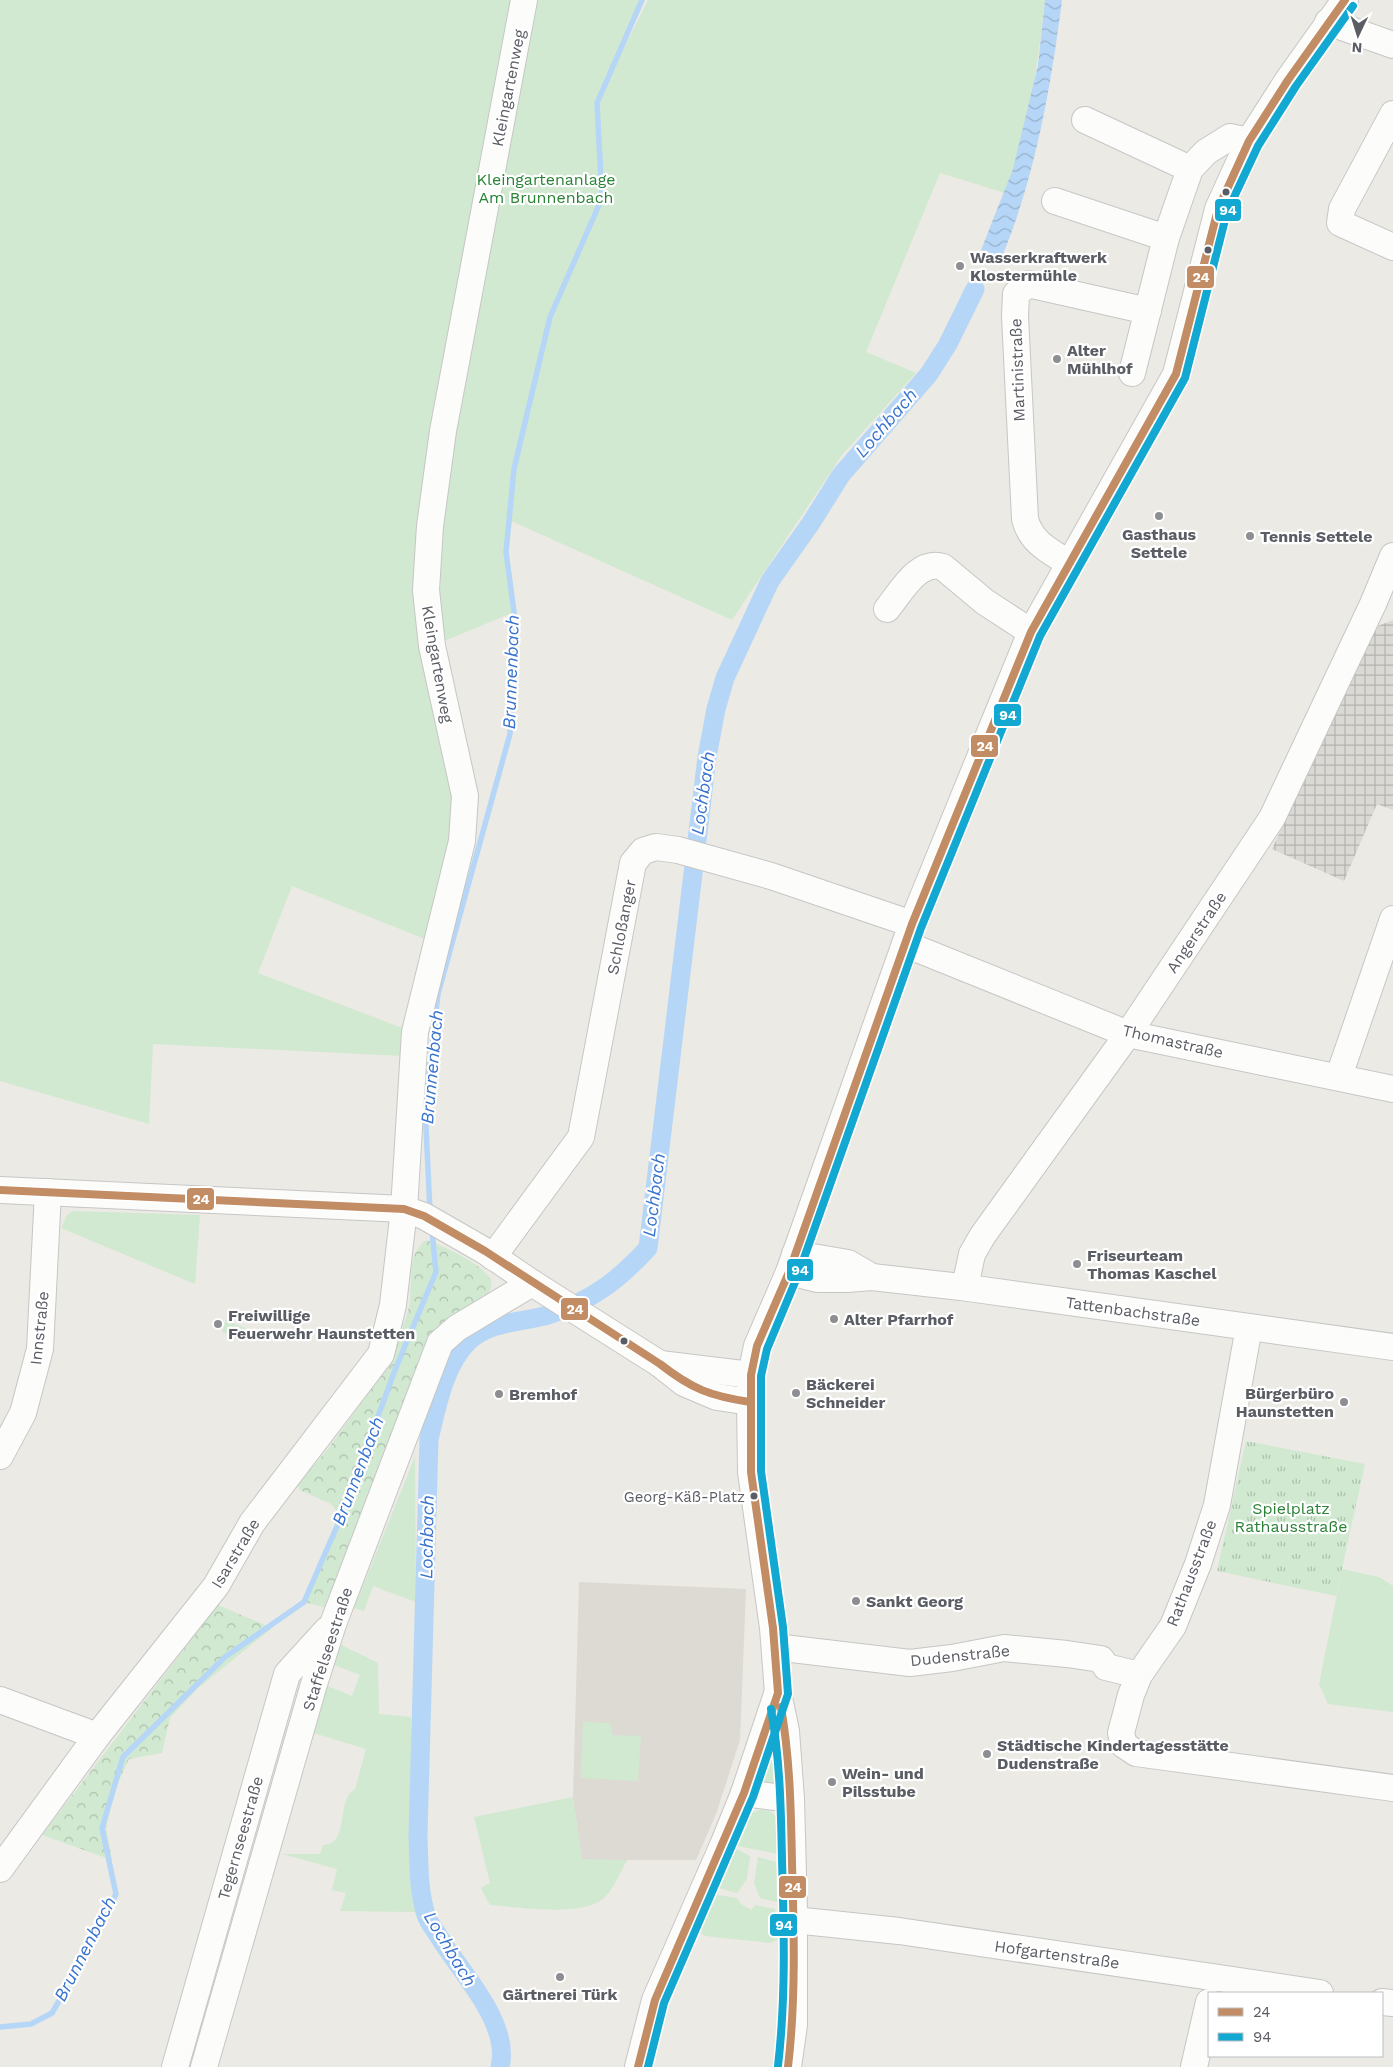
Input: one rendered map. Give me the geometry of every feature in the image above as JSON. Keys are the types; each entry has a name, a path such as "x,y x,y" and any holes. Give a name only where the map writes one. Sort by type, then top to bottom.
{"street":[{"name":"Kleingartenweg","path":"414,1213 415,1032 460,849 465,796 432,646 426,590 430,526 443,431 524,0"},
{"path":"788,2067 794,2025 791,1799 786,1731 778,1693 775,1647 752,1472 750,1402 752,1374 761,1334 792,1263 909,934 1031,632 1176,374 1218,209 1249,141 1344,0"},
{"path":"1328,22 1393,45"},
{"path":"1393,114 1342,209 1340,223 1393,247"},
{"path":"1085,120 1190,169"},
{"path":"1132,373 1166,238 1190,169 1206,152 1230,137 1249,141"},
{"path":"1055,201 1166,238"},
{"name":"Martinistraße","path":"1070,564 1036,542 1028,531 1025,519 1015,310 1016,294 1028,284 1148,311"},
{"name":"Angerstraße","path":"965,1287 972,1254 983,1235 1128,1034 1272,818 1383,606 1378,589 1393,556"},
{"path":"886,609 922,568 935,564 943,567 985,602 1031,632"},
{"name":"Schloßanger","path":"489,1254 581,1137 633,864 643,851 656,848 678,850 816,890 909,934"},
{"path":"1339,1076 1393,919"},
{"name":"Thomastraße","path":"909,934 1128,1034 1393,1088"},
{"path":"0,1190 414,1213 489,1254 660,1364 684,1383 717,1397 750,1402"},
{"name":"Innstraße","path":"0,1456 24,1413 40,1349 48,1192"},
{"name":"Isarstraße","path":"0,1869 97,1736 216,1586 252,1523 381,1354 414,1213"},
{"name":"Tattenbachstraße","path":"792,1263 818,1279 847,1279 872,1276 965,1287 1393,1347"},
{"name":"Staffelseestraße","path":"204,2067 333,1624 440,1344 457,1328 532,1283"},
{"name":"Rathausstraße","path":"1249,1327 1217,1505 1198,1564 1173,1626 1139,1675 1121,1732 1124,1745 1136,1753 1393,1788"},
{"path":"660,1364 752,1374"},
{"name":"Tegernseestraße","path":"175,2067 287,1674 333,1624"},
{"name":"Dudenstraße","path":"775,1647 910,1663 952,1658 1004,1648 1101,1659 1106,1667 1139,1675"},
{"path":"638,2067 656,2000 744,1793 778,1693"},
{"path":"0,1700 97,1736"},
{"path":"744,1793 791,1799"},
{"name":"Hofgartenstraße","path":"794,1920 899,1931 1212,1991 1266,1992"},
{"path":"1194,2067 1208,2008"}],"shaded area":[{"path":"1393,620 1393,810 1377,804 1344,881 1272,849 1375,627"},
{"path":"579,1582 746,1589 740,1740 716,1814 696,1860 582,1860 573,1797"}],"green space":[{"name":"Kleingartenanlage Am Brunnenbach","path":"0,0 642,0 602,92 648,0 1045,0 1031,98 1020,146 1005,193 940,173 866,352 916,373 842,455 732,620 509,520 506,552 514,612 432,646 462,796 435,943 292,886 258,973 405,1029 403,1056 153,1044 149,1124 0,1081"},
{"path":"73,1211 200,1215 195,1284 61,1228 67,1215"},
{"path":"426,1240 472,1262 487,1275 491,1281 491,1288 486,1300 463,1309 331,1609 304,1602 341,1517 331,1504 300,1490 297,1482 316,1463 339,1434 389,1358 408,1311 414,1255"},
{"path":"226,1320 247,1329 242,1340 222,1332"},
{"name":"Spielplatz Rathausstraße","path":"1246,1441 1365,1464 1336,1596 1217,1571"},
{"path":"415,1457 416,1602 373,1586 364,1611 354,1608"},
{"path":"1342,1569 1379,1577 1393,1586 1393,1712 1328,1704 1319,1684"},
{"path":"218,1605 272,1628 197,1689 170,1718 162,1753 129,1759 115,1789 106,1827 112,1860 42,1835"},
{"path":"335,1642 378,1663 379,1714 411,1717 411,1856 415,1912 340,1911 346,1893 332,1890 337,1869 282,1854 320,1854 323,1845 332,1843 337,1837 346,1802 349,1795 355,1789 366,1749 307,1731 323,1684 352,1696 360,1675 329,1663"},
{"path":"583,1722 611,1723 612,1735 641,1736 638,1781 581,1778"},
{"path":"775,1741 777,1785 765,1786 761,1779"},
{"path":"573,1797 582,1859 627,1860 605,1897 595,1903 567,1909 550,1910 490,1905 481,1888 490,1883 474,1817"},
{"path":"759,1810 767,1810 772,1813 779,1822 781,1850 778,1854 738,1846 736,1842 749,1814"},
{"path":"736,1849 750,1856 747,1879 737,1893 719,1888"},
{"path":"758,1857 776,1862 777,1902 760,1898 754,1883"},
{"path":"717,1895 737,1898 741,1904 751,1910 755,1905 775,1909 777,1940 770,1943 705,1936 699,1931"}],"water":[{"path":"1045,0 1062,0 1053,66 1032,164 1013,228 1001,259 981,250 1013,169 1038,65"}],"waterway":[{"name":"Brunnenbach","path":"430,1211 425,1106 438,994 510,734 514,612 506,552 514,469 550,317 602,198 597,103 642,0"},
{"name":"Lochbach","path":"500,2067 501,2050 498,2032 491,2015 428,1920 420,1886 418,1835 429,1439 439,1400 453,1362 460,1351 478,1334 487,1329 551,1314 579,1302 604,1288 648,1248 707,757 716,709 725,678 770,581 811,523 841,475 929,374 948,344 975,289"},
{"name":"Brunnenbach","path":"0,2027 31,2024 52,2013 93,1942 116,1894 102,1828 123,1757 225,1657 304,1602 341,1517 395,1370 436,1272 432,1230"}],"transit line":[{"name":"24","path":"638,2067 655,2000 744,1793 778,1693 773,1628 751,1472 751,1375 757,1346 789,1272 912,924 1031,632 1176,374 1218,209 1249,141 1288,80 1345,0"},
{"name":"94","path":"648,2067 664,2003 753,1797 788,1694 783,1627 761,1471 761,1376 767,1349 798,1275 921,928 1040,636 1185,378 1227,212 1258,146 1296,86 1353,6"},
{"name":"24","path":"0,1190 404,1209 424,1216 485,1251 682,1380 712,1394 750,1402"},
{"name":"24","path":"781,1707 790,1785 794,1965 788,2067"},
{"name":"94","path":"771,1709 780,1784 783,1912 784,1963 778,2066"}],"place":[{"name":"Wasserkraftwerk Klostermühle","path":"960,266"},
{"name":"Alter Mühlhof","path":"1057,359"},
{"name":"Gasthaus Settele","path":"1159,516"},
{"name":"Tennis Settele","path":"1250,536"},
{"name":"Friseurteam Thomas Kaschel","path":"1077,1264"},
{"name":"Alter Pfarrhof","path":"834,1319"},
{"name":"Freiwillige Feuerwehr Haunstetten","path":"218,1324"},
{"name":"Bäckerei Schneider","path":"796,1393"},
{"name":"Bremhof","path":"499,1394"},
{"name":"Bürgerbüro Haunstetten","path":"1344,1402"},
{"name":"Georg-Käß-Platz","path":"754,1496"},
{"name":"Sankt Georg","path":"856,1601"},
{"name":"Städtische Kindertagesstätte Dudenstraße","path":"987,1754"},
{"name":"Wein- und Pilsstube","path":"832,1782"},
{"name":"Gärtnerei Türk","path":"560,1977"}]}
